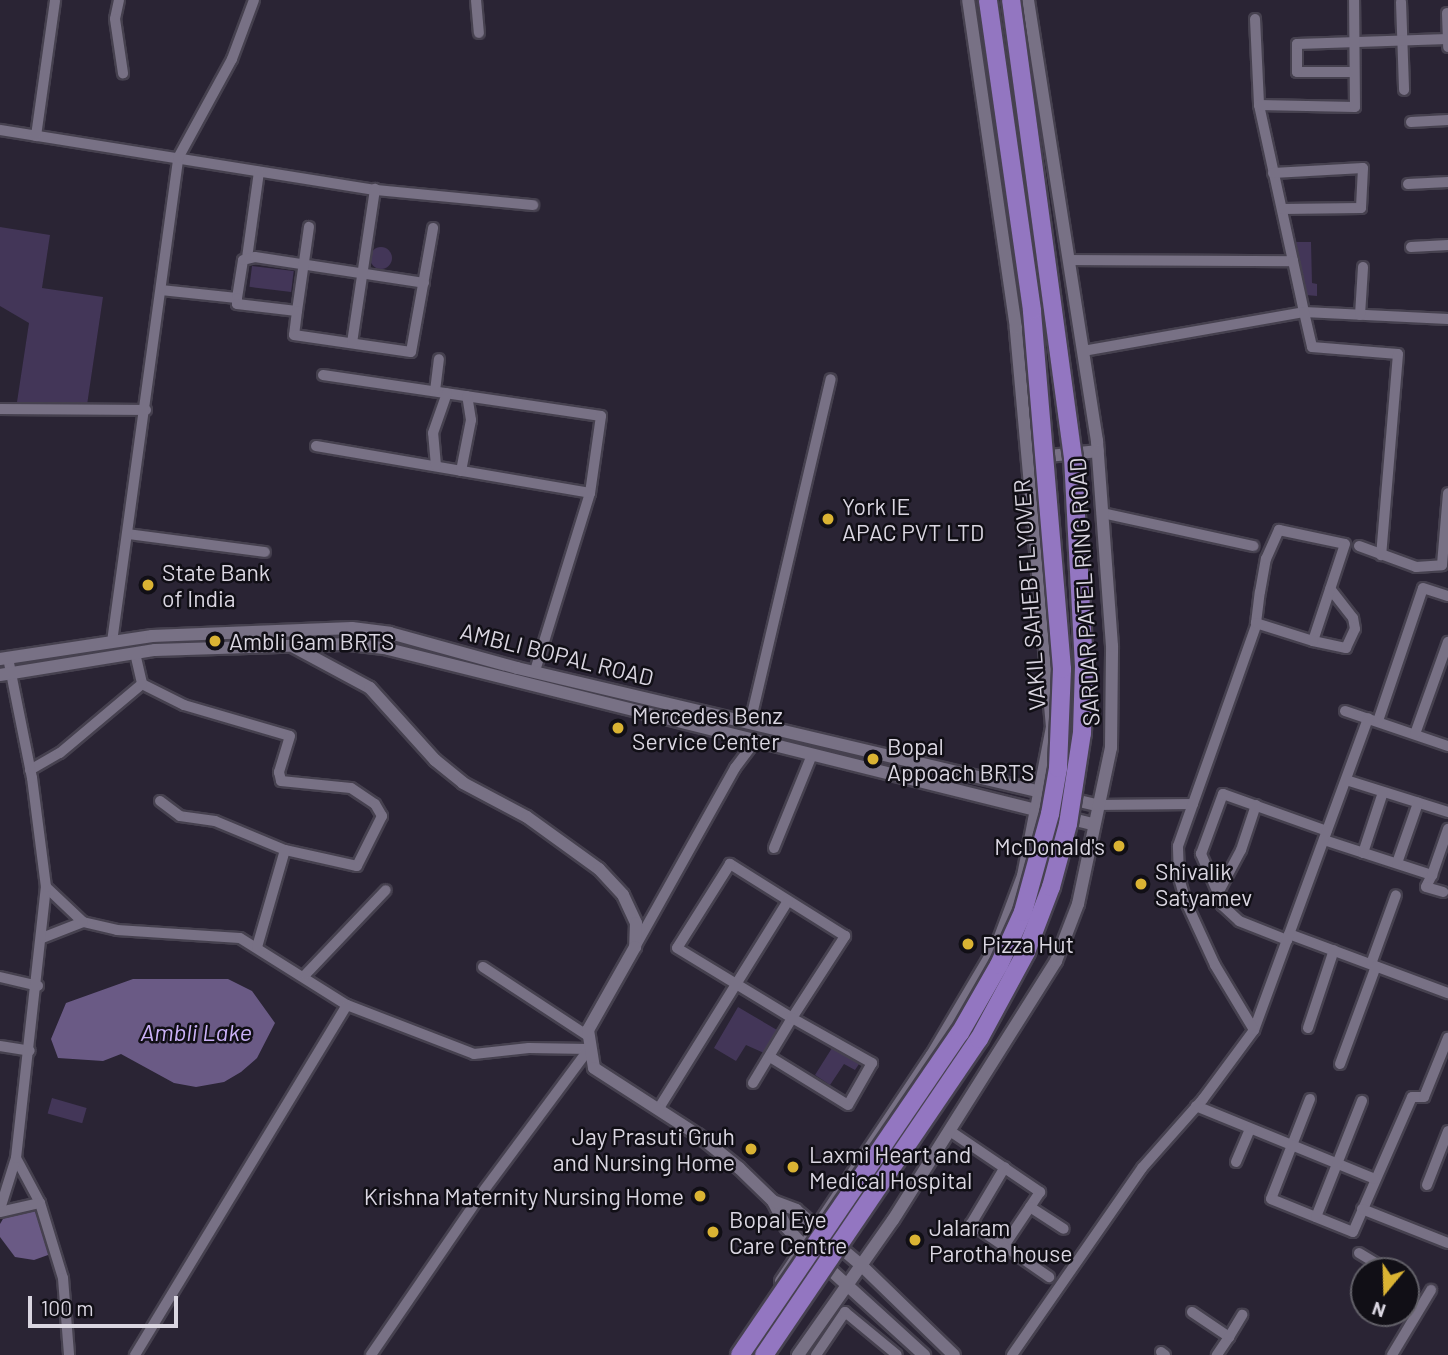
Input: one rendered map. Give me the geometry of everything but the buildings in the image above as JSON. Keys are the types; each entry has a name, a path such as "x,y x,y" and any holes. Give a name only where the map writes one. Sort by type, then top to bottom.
{"highway":[{"name":"VAKIL SAHEB FLYOVER","path":"740,1355 967,1022 1023,912 1050,814 1058,768 1062,669 1032,310 988,0"},
{"name":"VAKIL SAHEB FLYOVER","path":"764,1355 979,1038 1026,952 1051,887 1068,824 1083,733 1084,667 1073,457 1011,0"}],"street":[{"path":"36,136 55,0"},
{"path":"119,0 115,19 122,73"},
{"path":"111,642 146,410 178,158 232,59 254,0"},
{"path":"476,0 479,33"},
{"name":"SARDAR PATEL RING ROAD","path":"816,1227 911,1086 997,944 1023,876 1052,727 1016,328 968,0"},
{"name":"SARDAR PATEL RING ROAD","path":"798,1355 862,1266 1056,961 1078,904 1092,824 1111,748 1112,646 1098,451 1028,0"},
{"path":"1259,105 1354,107 1354,0"},
{"path":"1401,2 1404,90"},
{"path":"1447,13 1448,47"},
{"path":"1255,19 1259,105 1312,347 1398,354 1381,555"},
{"path":"1354,72 1297,72 1297,44 1448,39"},
{"path":"1411,122 1448,120"},
{"path":"0,130 375,189 534,205"},
{"path":"1273,173 1363,168 1361,208 1283,209"},
{"path":"259,172 247,258 237,304 296,311"},
{"path":"1408,184 1448,182"},
{"path":"352,343 375,189"},
{"path":"309,228 294,335 411,352 433,228"},
{"path":"1410,247 1448,245"},
{"path":"247,258 424,283"},
{"path":"1069,260 1293,261"},
{"path":"1360,315 1363,267"},
{"path":"161,290 237,298"},
{"path":"1083,351 1304,312 1448,319"},
{"path":"435,391 439,359"},
{"path":"323,375 601,416 590,493 536,671"},
{"path":"750,723 831,379"},
{"path":"436,466 433,433 447,393"},
{"path":"461,471 470,428 467,396"},
{"path":"0,409 146,410"},
{"path":"316,446 590,493"},
{"path":"1027,458 1098,451"},
{"path":"1359,546 1416,567 1442,565 1448,493"},
{"path":"1102,513 1253,546"},
{"path":"1254,1030 1215,965 1178,877 1178,846 1256,623 1266,559 1279,530 1345,544 1313,642"},
{"path":"128,534 265,552"},
{"path":"1012,1355 1142,1168 1196,1107 1254,1030 1346,780 1373,720 1423,588 1448,596"},
{"path":"1256,623 1313,642 1346,648 1355,629 1353,618 1330,589"},
{"name":"AMBLI BOPAL ROAD","path":"4,658 152,636 352,628 1096,806"},
{"path":"152,636 155,650"},
{"path":"1415,734 1448,642"},
{"name":"AMBLI BOPAL ROAD","path":"5,674 155,650 350,644 388,649 1092,824"},
{"path":"291,645 370,688 435,760 463,783 527,817 599,869 623,895 636,923 635,947"},
{"path":"135,653 142,684"},
{"path":"4,658 5,674 30,770 46,887 38,986 16,1158 0,1210 40,1203"},
{"path":"30,770 60,753 142,684"},
{"path":"142,684 184,705 281,730 290,736 279,772 281,780 351,788 374,804 382,816 357,866 285,850 215,821 180,816 160,801"},
{"path":"1345,711 1448,746"},
{"path":"371,1355 589,1043 635,947 735,768 755,741"},
{"path":"774,848 812,754"},
{"path":"1346,780 1448,812"},
{"path":"1363,853 1383,792"},
{"path":"1432,875 1363,853 1256,805 1223,794 1201,854 1222,905 1239,921 1334,950 1448,993"},
{"path":"1397,863 1418,803"},
{"path":"1096,806 1193,804"},
{"path":"1218,893 1256,805"},
{"path":"1443,892 1426,887 1448,829"},
{"path":"257,947 285,850"},
{"path":"753,1083 792,1018 845,936 730,864 677,948 792,1018 872,1063 848,1105 770,1057"},
{"path":"46,887 83,922 117,930 240,938 305,975 347,1005 474,1054 589,1043"},
{"path":"305,975 386,890"},
{"path":"1340,1064 1396,895"},
{"path":"659,1108 788,901"},
{"path":"42,938 83,922"},
{"path":"1308,1027 1334,950"},
{"path":"483,967 589,1043 594,1068 659,1108 738,1168 774,1201 796,1210 862,1266 954,1355"},
{"path":"0,977 38,986"},
{"path":"135,1355 347,1005"},
{"path":"1310,1099 1271,1199 1353,1232 1412,1097 1424,1097 1448,1038"},
{"path":"0,1046 30,1051"},
{"path":"1316,1217 1362,1101"},
{"path":"1196,1107 1292,1148 1375,1178"},
{"path":"1236,1162 1250,1129"},
{"path":"950,1131 1040,1192 1004,1246"},
{"path":"1427,1185 1445,1149 1448,1131"},
{"path":"16,1158 40,1203 63,1278 69,1355"},
{"path":"1005,1167 971,1224 1049,1277"},
{"path":"774,1201 786,1227 803,1245 925,1355"},
{"path":"1030,1207 1064,1229"},
{"path":"1362,1209 1448,1244"},
{"path":"732,1355 816,1227"},
{"path":"1359,1253 1366,1257"},
{"path":"1392,1355 1431,1290"},
{"path":"816,1355 845,1312 897,1355"},
{"path":"1192,1312 1229,1337"},
{"path":"1217,1355 1242,1315"}],"shaded area":[{"path":"0,227 50,235 42,288 103,297 87,405 17,402 29,323 0,306"},
{"path":"1296,242 1311,242 1312,283 1317,284 1317,296 1306,295"},
{"path":"381,247 389,250 392,258 389,266 381,269 373,266 370,258 373,250"},
{"path":"252,266 294,271 291,292 249,287"},
{"path":"738,1007 777,1030 764,1053 746,1045 736,1061 714,1048"},
{"path":"832,1048 859,1064 855,1070 844,1064 830,1085 815,1075"},
{"path":"52,1098 87,1108 82,1123 48,1113"}],"water":[{"name":"Ambli Lake","path":"133,979 228,979 252,991 275,1023 257,1058 241,1072 224,1082 196,1087 174,1083 121,1054 103,1061 58,1058 51,1039 66,1003"},
{"path":"27,1207 41,1212 52,1246 48,1255 34,1260 15,1257 0,1237 0,1224 7,1212"}],"place":[{"name":"York IE APAC PVT LTD","path":"828,519"},
{"name":"State Bank of India","path":"148,585"},
{"name":"Ambli Gam BRTS","path":"215,641"},
{"name":"Mercedes Benz Service Center","path":"618,728"},
{"name":"Bopal Appoach BRTS","path":"873,759"},
{"name":"McDonald's","path":"1119,846"},
{"name":"Shivalik Satyamev","path":"1141,884"},
{"name":"Pizza Hut","path":"968,944"},
{"name":"Jay Prasuti Gruh and Nursing Home","path":"751,1149"},
{"name":"Laxmi Heart and Medical Hospital","path":"793,1167"},
{"name":"Krishna Maternity Nursing Home","path":"700,1196"},
{"name":"Bopal Eye Care Centre","path":"713,1232"},
{"name":"Jalaram Parotha house","path":"915,1240"}]}
